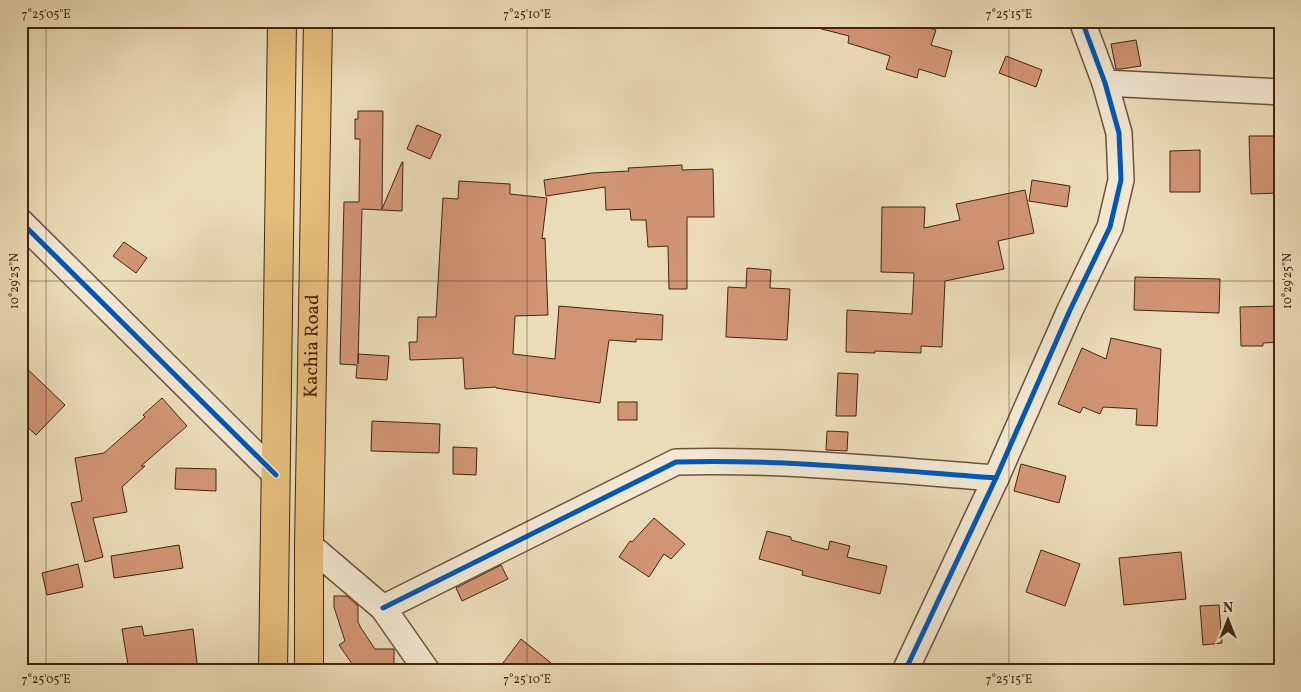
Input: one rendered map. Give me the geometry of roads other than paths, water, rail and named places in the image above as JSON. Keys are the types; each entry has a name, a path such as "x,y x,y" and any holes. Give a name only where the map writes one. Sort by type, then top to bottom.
{"main road":[{"name":"Kachia Road","path":"274,671 282,21"},
{"name":"Kachia Road","path":"308,671 318,21"}],"street":[{"path":"905,671 996,478 1070,310 1110,226 1121,180 1119,133 1105,83 1082,21"},
{"path":"1105,83 1280,92"},
{"path":"21,222 276,475"},
{"path":"383,608 676,462 724,461 996,478"},
{"path":"309,545 383,608 427,671"}]}
